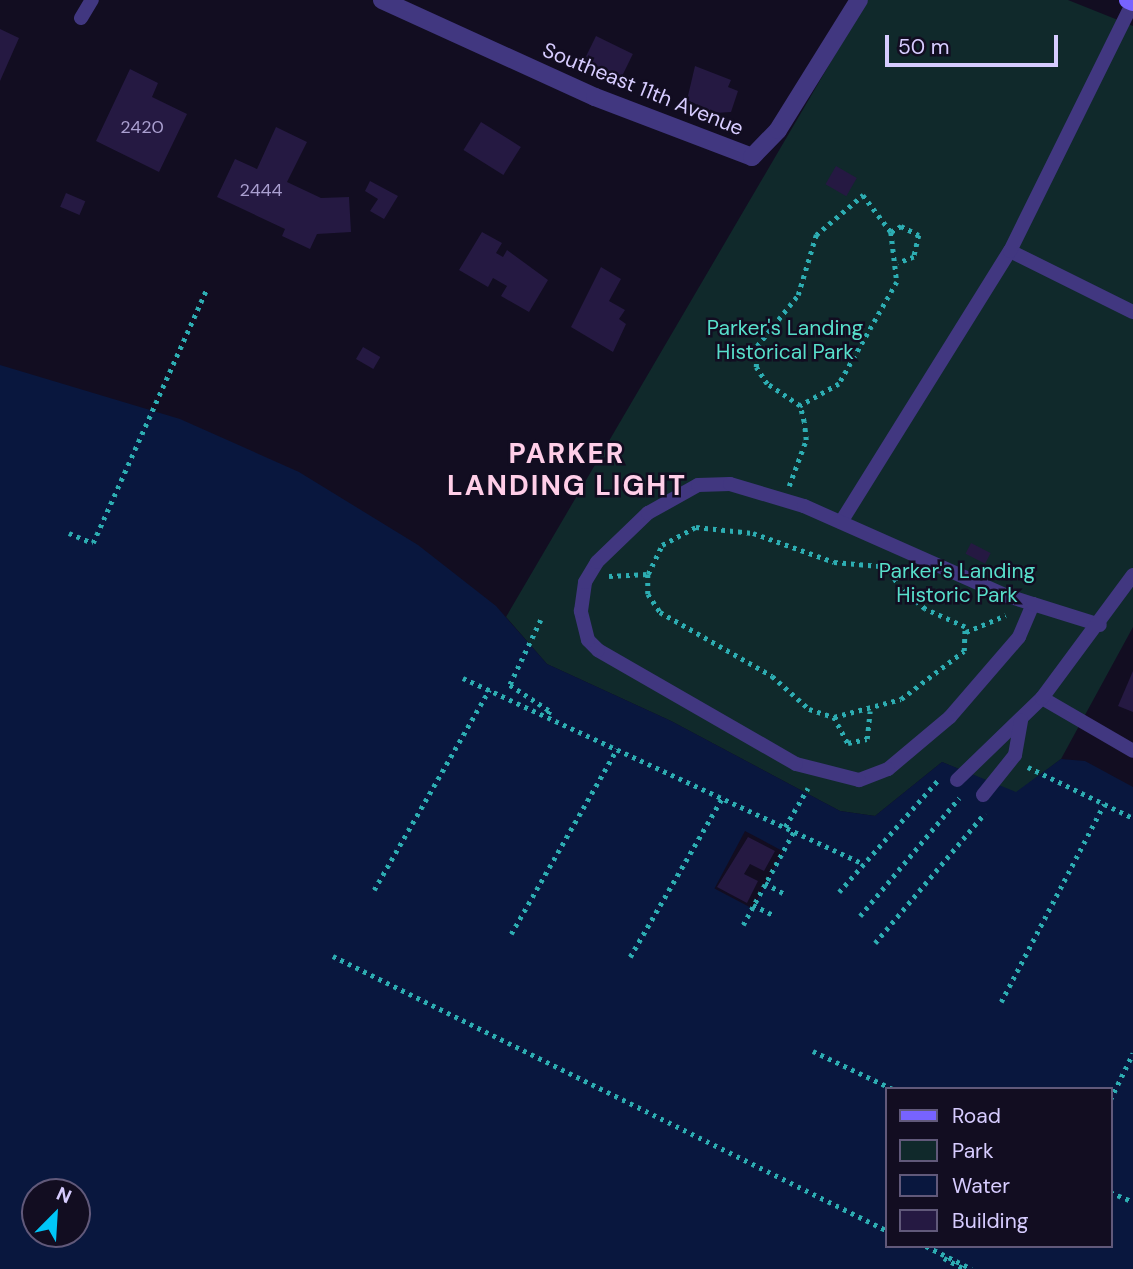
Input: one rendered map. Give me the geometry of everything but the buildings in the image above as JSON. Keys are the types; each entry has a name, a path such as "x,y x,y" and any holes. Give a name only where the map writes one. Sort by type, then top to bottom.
{"street":[{"name":"Southeast 11th Avenue","path":"382,0 595,97 752,157 778,130 859,0"}],"lane":[{"path":"81,18 92,0"},
{"path":"841,522 1010,251 1131,1"},
{"path":"1010,251 1133,312"},
{"path":"1033,604 1018,636 950,717 888,769 859,780 796,764 598,650 588,640 581,611 592,572 648,513 682,491 730,484 783,499 1033,604 1100,625"},
{"path":"955,782 998,734 1021,721 1042,698 1100,625 1133,575"},
{"path":"1042,698 1133,751"},
{"path":"987,801 1015,755 1021,721"}],"path":[{"path":"783,499 806,440 800,405 767,384 756,367 757,346 797,295 808,248 863,195 891,232 898,263 890,304 839,384 800,405"},
{"path":"891,232 901,226 919,234 914,257 898,263"},
{"path":"69,533 93,543 207,288"},
{"path":"890,569 834,562 753,533 696,527 662,545 648,574 648,594 660,612 772,676 809,709 834,717 870,710 901,699 949,665 964,650 966,632"},
{"path":"890,569 900,550"},
{"path":"890,569 900,589 925,609 951,618 966,632"},
{"path":"592,572 648,574"},
{"path":"966,632 1033,604"},
{"path":"541,620 510,685 550,711 547,717"},
{"path":"463,678 864,864"},
{"path":"374,890 489,690"},
{"path":"834,717 848,743 867,739 870,710"},
{"path":"511,934 617,750"},
{"path":"1016,776 1025,765 1133,818"},
{"path":"839,892 864,864 955,782"},
{"path":"860,916 955,782"},
{"path":"785,827 808,788"},
{"path":"630,957 722,798"},
{"path":"876,943 987,801"},
{"path":"1001,1002 1104,804"},
{"path":"743,925 794,831"},
{"path":"765,883 787,895"},
{"path":"754,905 776,916"},
{"path":"333,956 884,1227"},
{"path":"813,1051 890,1087"},
{"path":"1112,1096 1133,1054"},
{"path":"1112,1193 1133,1202"},
{"path":"923,1248 965,1269"},
{"path":"930,1248 972,1269"}],"green space":[{"name":"Parker's Landing Historic Park","path":"867,0 1068,0 1133,26 1133,627 1061,759 1016,793 942,762 875,816 840,811 671,721 547,664 506,617"}],"water":[{"path":"0,365 180,419 299,472 418,545 496,606 547,664 671,721 840,811 875,816 942,762 1016,792 1061,759 1085,761 1133,787 1133,1269 0,1269"}],"pier":[{"path":"745,831 783,851 752,909 714,888"}],"district":[{"name":"PARKER LANDING LIGHT","path":"567,470"}],"park label":[{"name":"Parker's Landing Historical Park","path":"785,340"}]}
